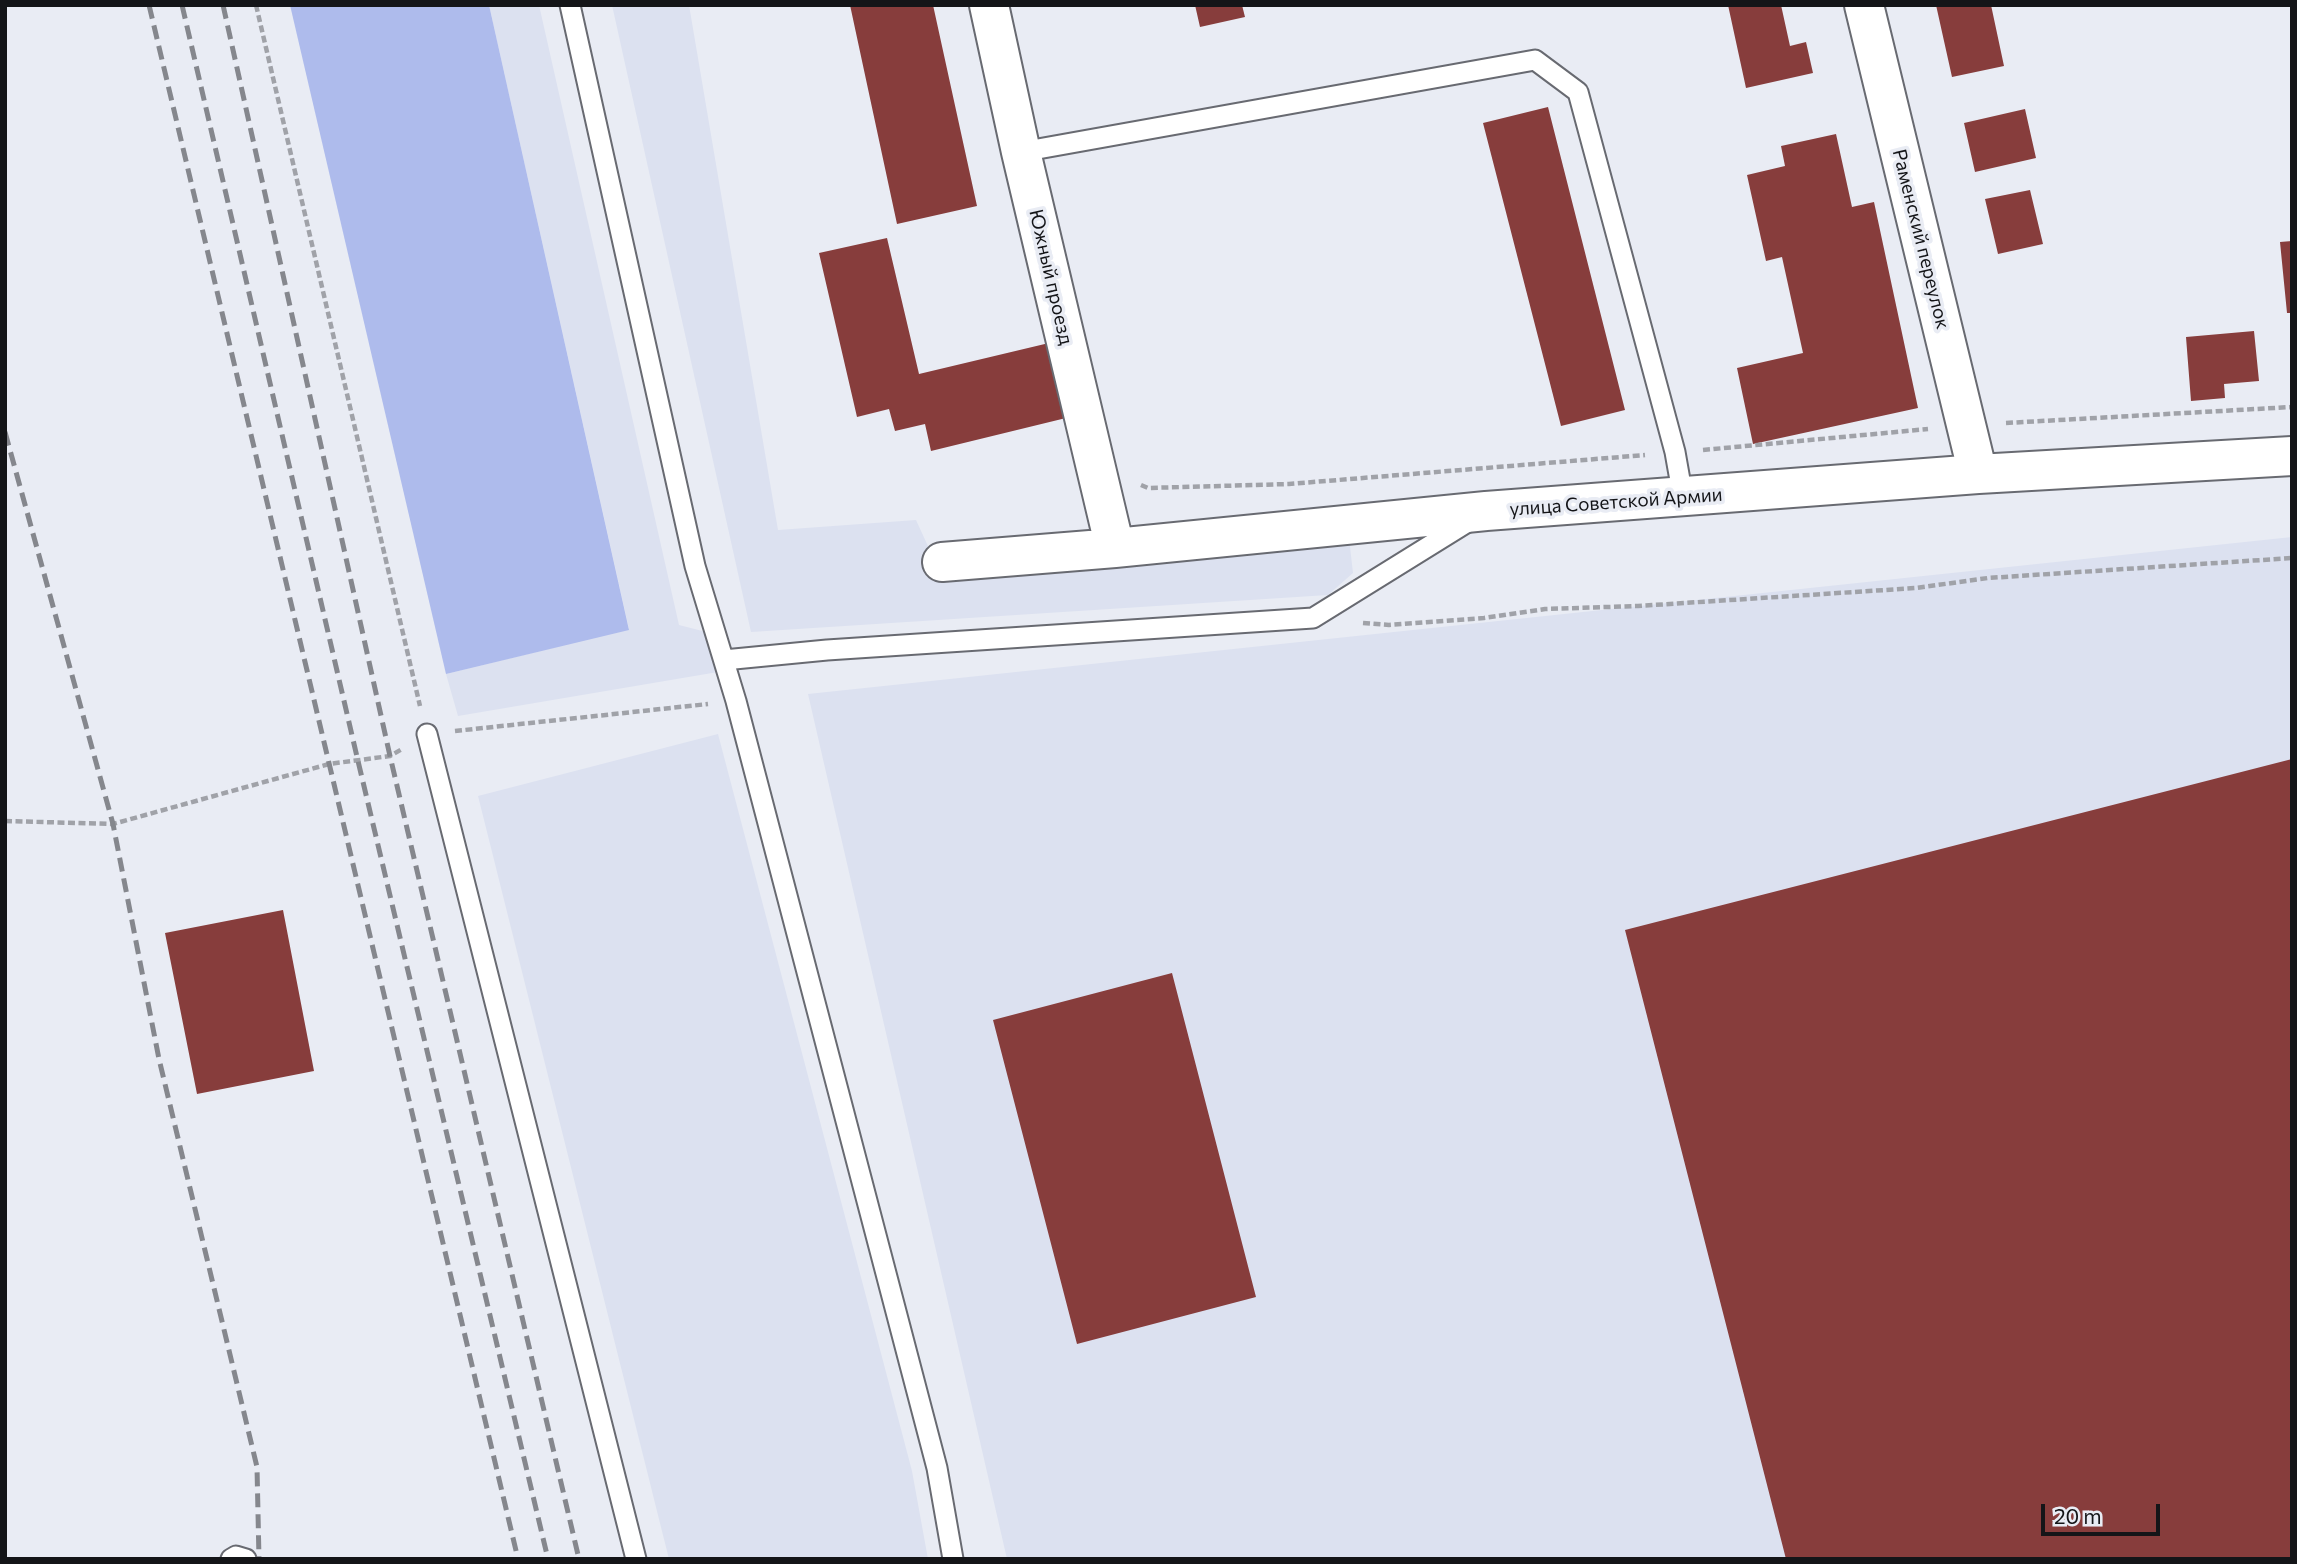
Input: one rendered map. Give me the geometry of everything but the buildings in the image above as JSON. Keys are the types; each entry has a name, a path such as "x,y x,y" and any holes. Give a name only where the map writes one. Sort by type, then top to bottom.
{"street":[{"name":"Южный проезд","path":"989,5 1115,548"},
{"name":"Раменский переулок","path":"1864,5 1978,474"},
{"name":"улица Советской Армии","path":"942,562 1115,548 1486,511 1978,474 2292,456"}],"lane":[{"path":"570,5 695,566 736,701 937,1468 953,1559"},
{"path":"1021,152 1535,60 1578,92 1675,452 1683,497"},
{"path":"724,660 827,650 1313,618 1486,511"},
{"path":"427,734 636,1559"},
{"path":"231,1559 236,1556 246,1559"}],"path":[{"path":"256,5 427,734"},
{"path":"1138,483 1148,488 1289,484 1967,425 2292,407"},
{"path":"1313,618 1389,625 1484,618 1545,608 1637,606 1916,588 1988,578 2292,558"},
{"path":"5,821 113,824 329,764 390,756 427,734 736,701"}],"shaded area":[{"path":"290,5 489,5 629,630 446,674"},
{"path":"489,5 539,5 679,625 710,633 718,672 458,716 446,674 629,629"},
{"path":"612,5 689,5 778,530 916,520 938,568 1349,538 1353,573 1328,595 751,632"},
{"path":"2292,537 2292,1559 1007,1559 808,694"},
{"path":"718,734 912,1471 928,1559 669,1559 478,796"}],"railway":[{"path":"149,5 518,1559"},
{"path":"182,5 548,1559"},
{"path":"223,5 390,756 579,1559"},
{"path":"5,432 113,824 159,1059 257,1467 259,1559"}]}
